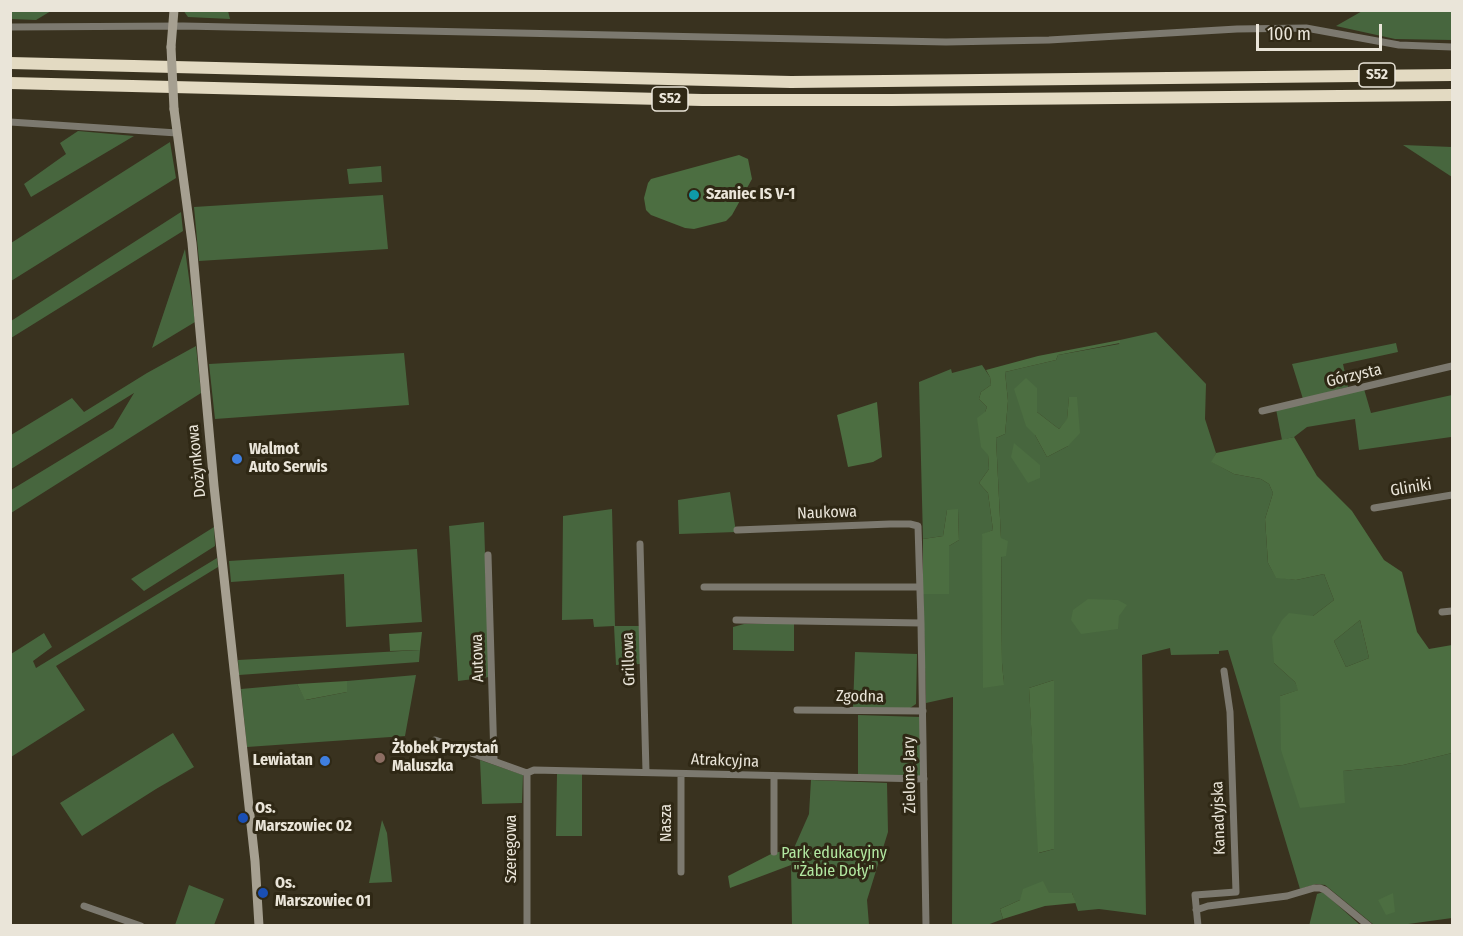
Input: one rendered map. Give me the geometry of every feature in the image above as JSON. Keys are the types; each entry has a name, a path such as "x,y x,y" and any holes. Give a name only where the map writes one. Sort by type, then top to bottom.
{"highway":[{"name":"S52","path":"10,63 790,82 1452,75"},
{"name":"S52","path":"10,83 702,100 1452,95"}],"street":[{"name":"Dożynkowa","path":"174,10 171,47 174,109 192,243 214,482 255,861 259,926"},
{"path":"10,27 172,27 946,42 1049,40 1237,29 1306,28 1399,45 1452,47"},
{"path":"10,122 177,133"},
{"name":"Górzysta","path":"1262,411 1452,366"},
{"name":"Gliniki","path":"1374,508 1452,495"},
{"name":"Naukowa","path":"737,530 900,524 918,526"},
{"name":"Zielone Jary","path":"918,526 926,926"},
{"name":"Grillowa","path":"640,544 646,772"},
{"name":"Autowa","path":"488,555 494,760"},
{"path":"704,587 918,587"},
{"path":"1442,612 1452,611"},
{"path":"736,620 921,623"},
{"name":"Kanadyjska","path":"1196,910 1195,895 1236,892 1230,712 1224,671"},
{"name":"Zgodna","path":"797,710 923,711"},
{"path":"435,740 527,773"},
{"name":"Atrakcyjna","path":"527,773 534,770 924,779"},
{"name":"Szeregowa","path":"527,773 525,843 527,926"},
{"name":"Nasza","path":"681,774 681,872"},
{"path":"774,776 774,852"},
{"path":"1198,926 1196,910 1208,906 1287,896 1314,888 1325,890 1370,926"},
{"path":"84,906 141,926"}],"green space":[{"path":"11,10 51,11 36,20 11,19"},
{"path":"183,10 228,11 230,19 188,17"},
{"path":"1364,10 1452,11 1452,40 1395,39 1336,26"},
{"path":"78,131 134,136 31,197 24,184 66,154 60,143"},
{"path":"170,142 176,178 11,281 11,243"},
{"path":"1403,145 1452,147 1452,177"},
{"path":"739,155 748,159 752,179 732,215 726,221 694,229 685,228 651,215 646,210 644,198 651,179"},
{"path":"381,166 382,182 349,184 347,169"},
{"path":"383,195 388,249 199,261 194,207"},
{"path":"181,212 183,231 11,338 11,321"},
{"path":"185,249 195,322 152,348"},
{"path":"1156,332 1206,384 1205,419 1216,453 1212,462 1234,474 1261,479 1269,484 1273,493 1265,519 1268,563 1276,577 1296,580 1324,574 1334,600 1313,616 1274,663 1295,682 1299,690 1280,696 1343,771 1403,765 1452,753 1452,918 1401,925 1374,925 1325,885 1316,884 1300,889 1228,650 1219,651 1219,654 1171,655 1170,648 1142,655 1146,915 1099,909 1078,911 1072,893 1020,900 1000,909 1003,919 987,925 952,925 953,697 926,703 923,594 949,594 949,546 959,540 958,510 947,510 943,536 923,539 919,382 951,369 952,373 982,365 990,377 991,385 981,392 979,399 987,407 985,412 989,469 979,483 988,493 993,530 982,535 1004,685 996,438 1005,434 1008,401 1005,372 1056,360 1058,355 1119,344 1120,340","holes":["1037,388 1037,412 1059,429 1067,420 1069,397 1068,446 1047,457 1035,435","1054,680 1054,849 1039,853 1029,688"]},
{"path":"1120,340 1120,343 1058,355 1056,360 1005,372 1008,401 1005,434 996,438 1001,538 1008,541 1006,556 1001,557 1004,685 983,688 982,534 993,530 988,493 979,483 989,469 988,455 981,447 977,418 985,412 987,407 979,399 981,392 991,385 986,370 1038,356"},
{"path":"1396,343 1398,352 1343,364 1348,387 1303,399 1292,364"},
{"path":"196,346 201,393 11,513 11,490 113,428 134,393 11,469 11,435 72,398 84,412"},
{"path":"404,353 409,405 215,419 209,364"},
{"path":"1026,378 1037,388 1037,412 1059,429 1067,419 1069,397 1077,397 1080,433 1068,446 1047,457 1035,435 1026,426 1014,389"},
{"path":"1364,389 1371,413 1452,395 1451,437 1359,450 1355,419 1307,427 1294,437 1282,440 1276,409"},
{"path":"877,402 882,457 873,462 848,467 837,415"},
{"path":"1294,437 1317,476 1352,511 1384,560 1402,572 1417,632 1429,649 1452,645 1452,753 1403,765 1343,771 1345,803 1300,808 1281,750 1280,696 1298,690 1295,682 1274,663 1272,637 1289,613 1313,616 1334,600 1324,574 1296,580 1276,578 1268,563 1265,519 1273,493 1269,484 1261,479 1234,474 1211,462 1216,453","holes":["1360,620 1369,658 1346,667 1334,641"]},
{"path":"1014,443 1040,465 1040,478 1028,483 1011,457"},
{"path":"730,492 736,532 679,534 678,500"},
{"path":"612,509 615,626 640,626 641,664 616,665 614,626 594,627 593,619 562,620 563,516"},
{"path":"958,509 959,540 949,546 949,594 923,594 923,539 943,536 947,510"},
{"path":"484,522 489,677 458,681 449,526"},
{"path":"214,527 215,546 144,591 131,579"},
{"path":"417,549 422,622 346,627 344,574 231,582 229,561"},
{"path":"217,558 218,567 56,666 85,710 11,757 11,654 44,633 52,647 33,661 36,668"},
{"path":"1088,599 1118,600 1127,605 1119,616 1118,629 1081,634 1071,620 1073,610"},
{"path":"1360,620 1369,658 1346,667 1334,641"},
{"path":"744,624 794,624 794,651 733,650 733,627"},
{"path":"422,632 420,650 390,651 389,634"},
{"path":"420,650 419,662 239,675 238,660"},
{"path":"855,652 917,654 916,704 910,708 853,708"},
{"path":"416,675 405,736 247,747 241,689 297,684 306,700 347,692 347,681"},
{"path":"1054,680 1054,849 1038,853 1029,688"},
{"path":"347,681 347,692 305,700 297,684"},
{"path":"858,715 920,717 920,776 858,775"},
{"path":"173,733 194,767 82,836 60,803"},
{"path":"480,760 523,775 522,803 482,804"},
{"path":"557,774 582,774 582,836 556,836"},
{"name":"Park edukacyjny \"Żabie Doły\"","path":"811,780 887,783 888,832 867,900 869,925 792,926 791,865 794,848 809,814"},
{"path":"382,820 387,833 392,882 369,883"},
{"path":"794,848 791,865 730,888 728,876 771,854"},
{"path":"1043,881 1049,893 1072,893 1076,903 1045,906 1003,919 1000,909 1020,900 1023,889"},
{"path":"189,885 224,899 214,925 175,925"},
{"path":"1323,892 1360,925 1309,926 1317,894"},
{"path":"1393,893 1395,912 1386,915 1378,900"}],"place":[{"name":"Szaniec IS V-1","path":"694,195"},
{"name":"Walmot Auto Serwis","path":"237,459"},
{"name":"Żłobek Przystań Maluszka","path":"380,758"},
{"name":"Lewiatan","path":"325,761"},
{"name":"Os. Marszowiec 02","path":"243,818"},
{"name":"Os. Marszowiec 01","path":"263,893"}]}
